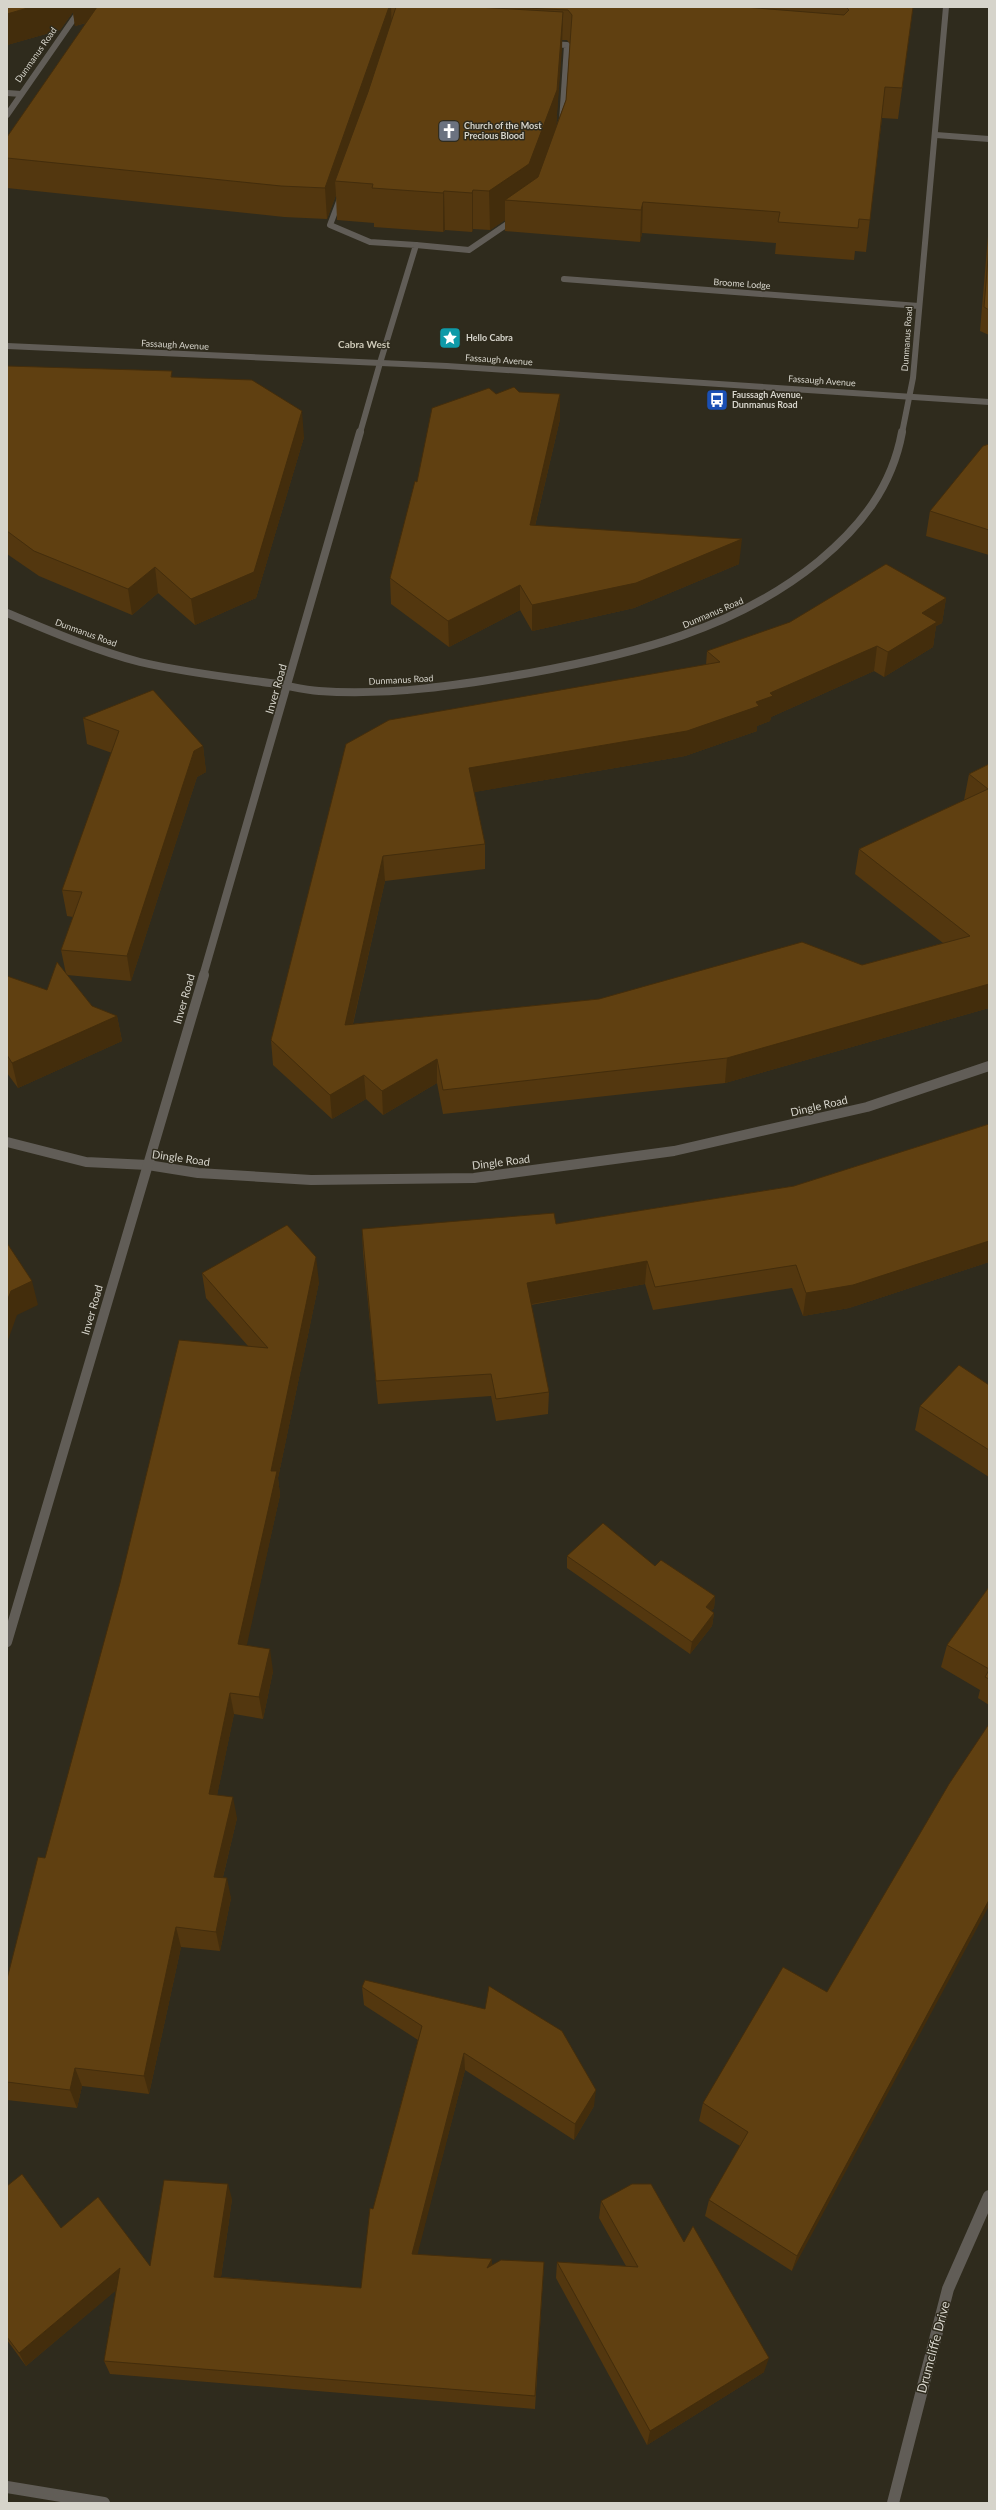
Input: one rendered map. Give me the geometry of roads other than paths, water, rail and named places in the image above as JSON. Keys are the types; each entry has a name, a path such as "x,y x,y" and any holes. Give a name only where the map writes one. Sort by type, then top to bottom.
{"street":[{"name":"Dunmanus Road","path":"7,115 82,7"},
{"name":"Dunmanus Road","path":"7,613 78,642 138,662 205,675 318,691 392,693 441,688 595,662 692,634 759,604 812,568 861,523 885,486 898,451 907,396 914,378 919,306 936,135 946,7"},
{"path":"544,44 567,45 561,129"},
{"path":"7,94 21,94"},
{"path":"936,135 989,139"},
{"path":"344,187 330,225 370,242 469,250 520,214"},
{"name":"Inver Road","path":"7,1642 289,686 380,363 416,245"},
{"name":"Broome Lodge","path":"564,280 919,306"},
{"name":"Fassaugh Avenue","path":"7,346 380,363 989,402"},
{"name":"Dingle Road","path":"7,1142 86,1162 148,1165 198,1173 311,1180 474,1178 674,1151 867,1107 989,1066"},
{"name":"Drumcliffe Drive","path":"893,2503 948,2289 989,2196"},
{"path":"7,2487 104,2503"}],"place":[{"name":"Church of the Most Precious Blood","path":"449,131"},
{"name":"Hello Cabra","path":"450,338"},
{"name":"Faussagh Avenue, Dunmanus Road","path":"717,400"}],"district":[{"name":"Cabra West","path":"364,344"}]}
